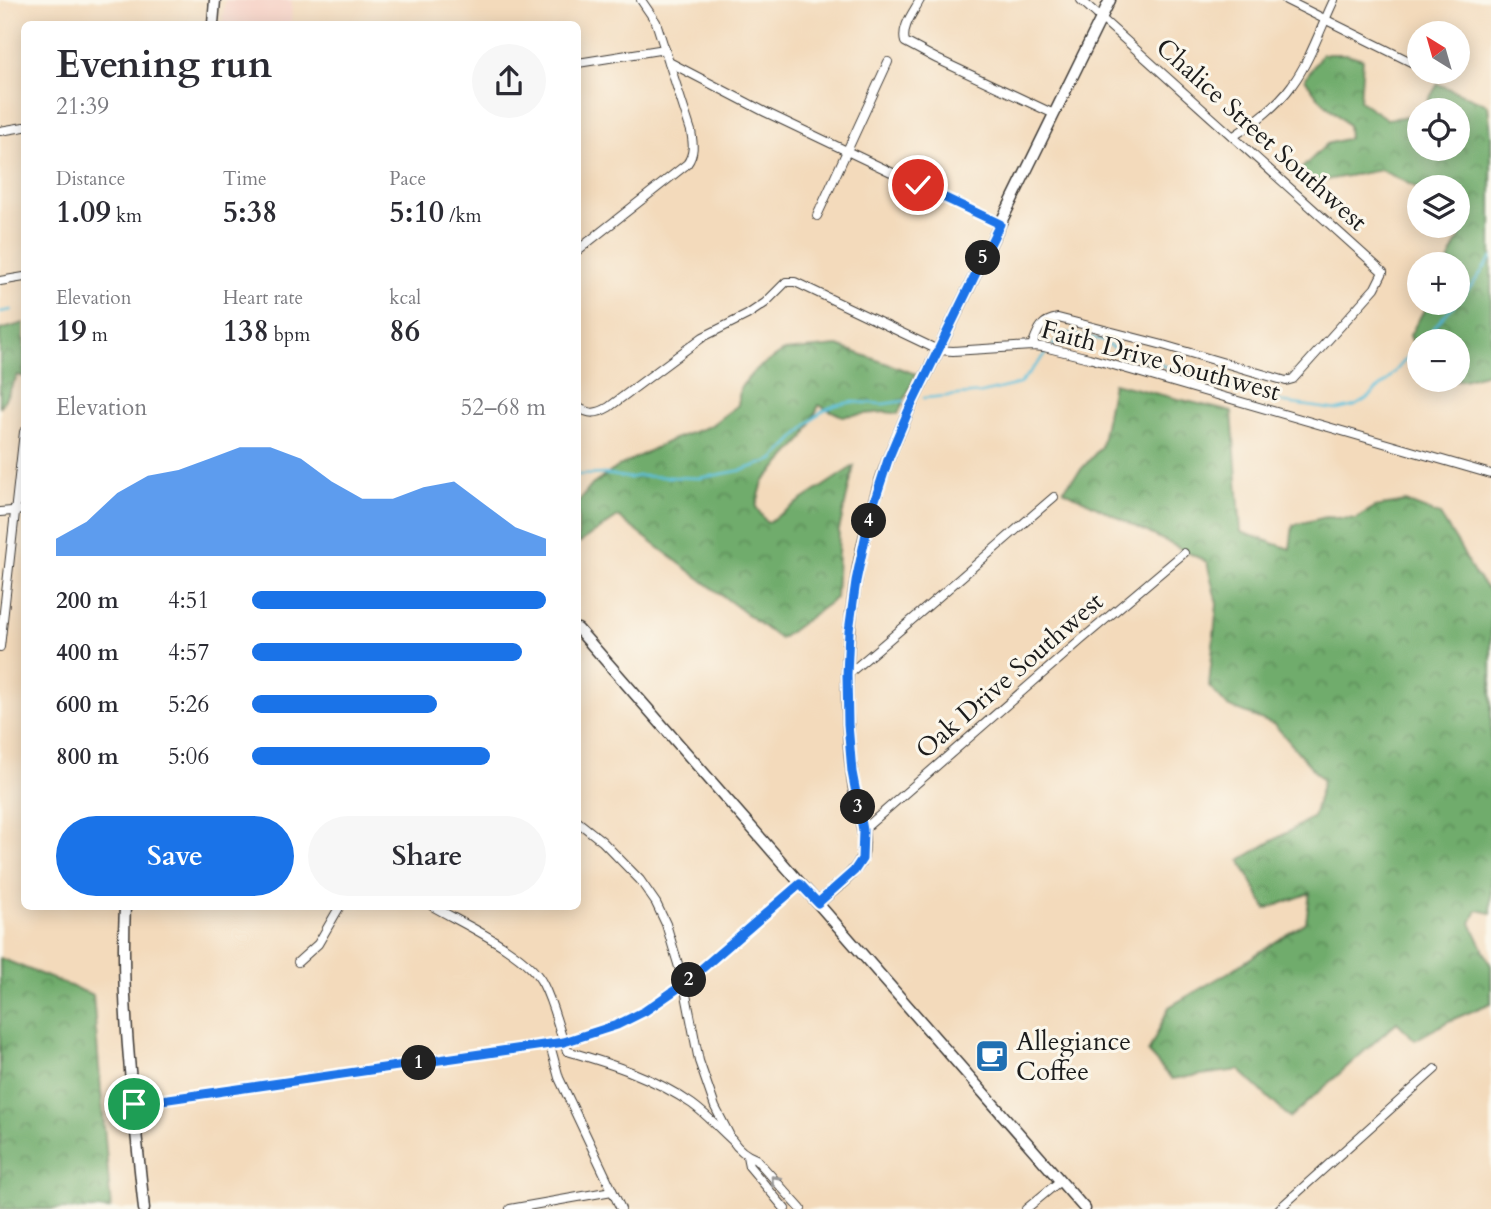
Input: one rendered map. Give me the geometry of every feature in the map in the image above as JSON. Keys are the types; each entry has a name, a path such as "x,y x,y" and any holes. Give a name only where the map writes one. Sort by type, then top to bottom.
{"street":[{"path":"213,21 215,0"},
{"path":"581,248 687,164 691,158 691,131 656,22 641,0"},
{"path":"919,0 905,28 905,42 1054,114"},
{"name":"Chalice Street Southwest","path":"1032,346 1042,324 1058,318 1286,381 1293,379 1375,288 1383,272 1081,0"},
{"path":"818,903 854,871 862,859 863,830 852,772 847,675 849,631 856,581 870,515 889,457 908,412 1110,0"},
{"path":"1286,0 1407,60"},
{"path":"1234,136 1274,105 1291,87 1334,0"},
{"path":"581,63 665,49"},
{"path":"669,62 765,112 1000,224"},
{"path":"817,216 888,62"},
{"path":"0,131 21,128"},
{"path":"0,281 21,278"},
{"name":"Faith Drive Southwest","path":"581,409 599,413 703,337 747,315 765,303 786,282 795,282 938,350 1045,347 1491,474"},
{"path":"0,647 21,490"},
{"path":"847,675 1054,496"},
{"path":"0,512 20,510"},
{"name":"Oak Drive Southwest","path":"863,830 1184,553"},
{"path":"581,632 1085,1209"},
{"path":"581,824 608,847 656,903 666,924 684,984 699,1061 715,1107 737,1147 747,1156 756,1159 801,1209"},
{"path":"134,1104 564,1042 632,1019 645,1011 684,984 800,884"},
{"path":"125,910 124,970 145,1209"},
{"path":"298,962 318,944 338,910"},
{"path":"439,910 514,953 528,964 544,984 567,1051 618,1065 665,1087 694,1105 732,1140"},
{"path":"550,1045 559,1078 621,1209"},
{"path":"1279,1209 1436,1069"},
{"path":"747,1156 749,1167 785,1209"},
{"path":"1026,1209 1060,1181"},
{"path":"510,1209 612,1191"}],"shaded area":[{"path":"225,0 292,0 291,21 222,21"}],"green space":[{"path":"1322,54 1347,54 1363,59 1360,101 1387,119 1407,116 1407,161 1470,161 1470,98 1429,98 1438,84 1488,105 1491,136 1491,372 1470,378 1470,329 1413,329 1421,315 1470,315 1470,252 1453,252 1459,238 1470,238 1470,175 1407,175 1407,183 1381,170 1315,182 1294,176 1327,144 1349,138 1348,125 1317,96 1305,79"},
{"path":"21,324 21,376 18,375 0,408 0,330"},
{"path":"838,346 916,374 898,414 886,412 842,416 819,405 804,438 763,482 756,507 767,523 854,466 839,530 836,598 780,639 618,517 581,542 581,498 592,485 619,466 671,440 710,426 738,405 740,388 755,370 784,351"},
{"path":"1113,383 1232,412 1241,532 1290,549 1293,525 1326,517 1356,519 1374,507 1406,502 1440,515 1473,572 1491,593 1491,913 1477,910 1471,923 1491,966 1491,1003 1449,1021 1415,1040 1397,1022 1290,1118 1239,1070 1172,1079 1148,1053 1169,1007 1306,922 1310,893 1266,909 1240,860 1313,817 1323,781 1275,725 1227,706 1209,686 1217,604 1207,562 1063,490 1101,447"},
{"path":"0,958 93,995 111,1209 0,1209"}],"waterway":[{"path":"1470,287 1491,258"},
{"path":"0,312 11,310"},
{"path":"1432,329 1445,315"},
{"path":"1053,346 1067,333 1102,340 1118,351 1251,394 1286,403 1337,410 1355,406 1365,400 1386,382 1407,358"},
{"path":"924,398 982,393 1019,384 1048,352"},
{"path":"581,475 700,478 743,470 773,460 822,411 852,402 883,404 904,401"}],"place":[{"name":"Allegiance Coffee","path":"992,1056"}],"route":[{"path":"134,1104 550,1045 617,1025 632,1019 684,984 800,884 818,903 854,871 862,859 863,830 852,772 847,675 849,631 856,581 870,515 889,457 908,412 1000,224 918,185"}]}
